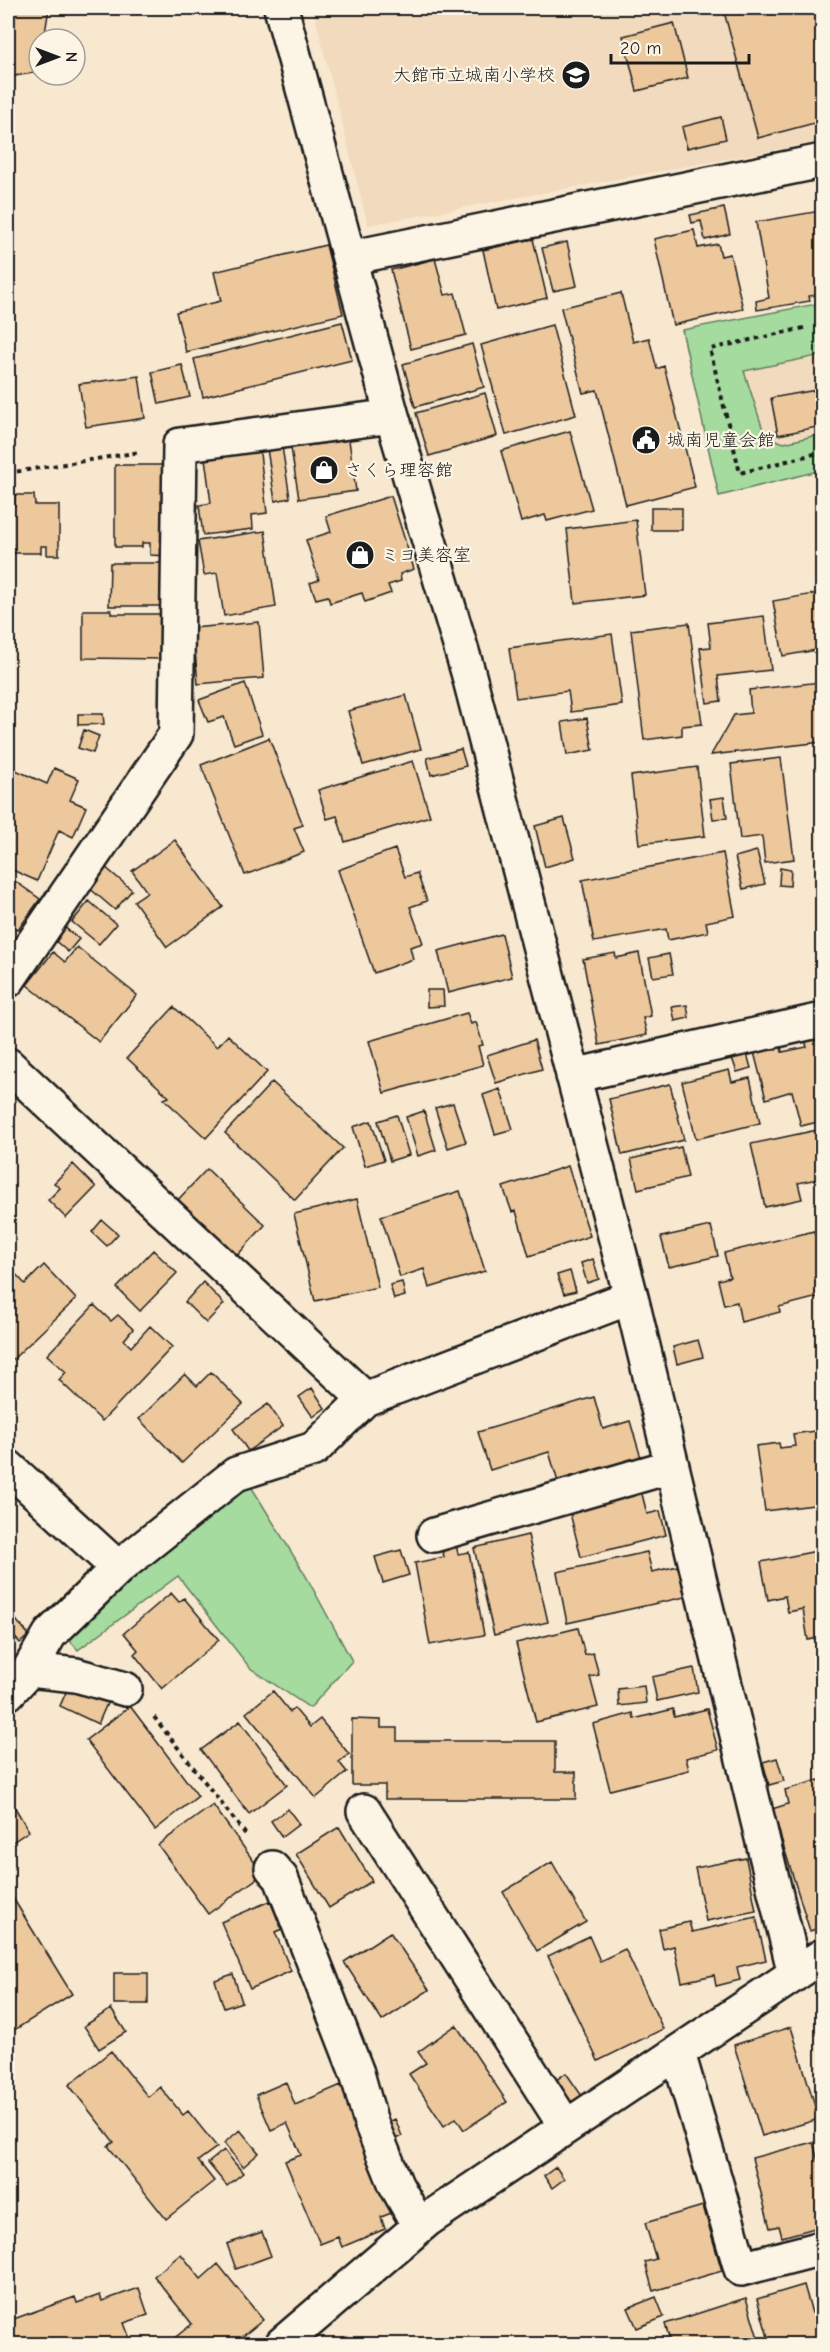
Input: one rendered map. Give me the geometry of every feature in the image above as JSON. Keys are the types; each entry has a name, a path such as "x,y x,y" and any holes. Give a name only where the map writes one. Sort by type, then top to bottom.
{"street":[{"path":"281,8 392,416 468,672 631,1297 795,1974"},
{"path":"349,258 822,161"},
{"path":"8,980 176,734 180,445 392,416"},
{"path":"573,1076 822,1020"},
{"path":"8,1065 364,1399"},
{"path":"18,1682 50,1634 118,1568 237,1474 314,1449 364,1399 631,1297"},
{"path":"434,1535 672,1466"},
{"path":"8,1467 118,1568"},
{"path":"18,1682 76,1675 125,1689"},
{"path":"364,1811 566,2127"},
{"path":"272,1868 281,1878 357,2073 371,2123 396,2185 419,2226"},
{"path":"282,2344 314,2333 419,2226 822,1956"},
{"path":"678,2053 741,2269 822,2248"}],"path":[{"path":"804,328 710,349 740,472 822,452"},
{"path":"8,473 180,445"},
{"path":"125,1689 142,1702 272,1868"}],"shaded area":[{"name":"大館市立城南小学校","path":"313,8 822,8 822,166 818,142 368,225"},
{"path":"822,355 822,434 784,443 765,436 743,370"}],"green space":[{"path":"816,304 822,326 822,355 744,371 765,436 784,443 822,434 822,470 719,496 682,330"},
{"path":"249,1483 306,1576 352,1661 310,1708 250,1668 178,1576 78,1650 63,1633"}],"building":[{"path":"8,8 49,8 46,27 27,27 27,74 8,77"},
{"path":"723,8 822,8 822,121 758,138"},
{"path":"674,23 688,78 637,91 623,36"},
{"path":"721,117 726,139 687,148 682,127"},
{"path":"724,208 730,234 705,240 701,221 692,223 690,215"},
{"path":"820,211 822,294 809,296 810,301 757,310 756,301 769,298 756,222"},
{"path":"694,230 698,248 718,244 721,256 730,254 743,309 673,325 654,239"},
{"path":"533,239 547,298 496,310 483,250"},
{"path":"567,242 577,286 553,291 542,248"},
{"path":"326,245 343,314 186,352 176,312 221,301 214,272"},
{"path":"435,259 445,295 455,293 466,335 411,349 391,270"},
{"name":"城南児童会館","path":"621,293 633,342 649,338 657,369 664,366 695,487 626,505 597,390 583,393 561,308"},
{"path":"342,322 352,360 203,397 194,359"},
{"path":"552,325 576,415 506,435 481,345"},
{"path":"472,344 484,387 415,407 403,364"},
{"path":"182,365 190,397 159,404 152,372"},
{"path":"139,376 145,418 86,427 79,384"},
{"path":"822,389 822,426 778,435 771,398"},
{"path":"485,393 497,436 429,456 416,413"},
{"path":"570,431 592,509 547,521 545,515 521,522 501,451"},
{"path":"281,440 290,498 275,501 266,442"},
{"name":"さくら理容館","path":"349,440 356,491 299,499 291,448"},
{"path":"259,445 267,513 252,515 253,529 203,535 199,505 211,503 204,451"},
{"path":"115,465 163,465 169,556 150,555 150,543 142,543 142,547 115,547"},
{"path":"15,495 34,495 35,505 59,505 59,555 47,555 47,546 41,546 41,553 12,553 12,544 8,544 8,505 15,505"},
{"name":"ミヨ美容室","path":"391,496 414,569 400,574 401,581 388,585 391,593 365,602 362,593 330,603 328,596 316,599 310,583 319,580 306,540 331,532 326,516"},
{"path":"651,508 682,508 682,530 651,530"},
{"path":"636,520 645,595 575,603 567,529"},
{"path":"265,531 276,607 224,616 217,573 204,575 198,541"},
{"path":"110,563 162,563 161,606 109,606"},
{"path":"819,593 822,613 822,649 783,656 773,601"},
{"path":"83,610 111,610 111,614 165,614 165,659 83,658"},
{"path":"764,616 771,670 718,676 721,701 707,703 700,648 711,647 708,623"},
{"path":"259,622 264,678 198,684 193,628"},
{"path":"689,623 702,724 682,726 682,735 644,740 631,630"},
{"path":"612,634 622,705 571,712 568,691 516,698 509,648"},
{"path":"821,682 822,742 711,755 734,715 751,713 749,690"},
{"path":"245,683 262,734 234,744 224,717 208,722 199,700"},
{"path":"406,695 421,749 363,765 348,711"},
{"path":"78,714 103,714 104,724 78,725"},
{"path":"587,718 593,750 567,755 562,722"},
{"path":"84,730 99,736 93,753 78,748"},
{"path":"269,738 303,825 294,828 304,852 245,875 201,765"},
{"path":"461,749 466,766 431,775 427,758"},
{"path":"781,758 794,859 765,863 762,836 740,839 731,764"},
{"path":"413,761 430,816 345,842 337,816 327,819 318,790"},
{"path":"9,767 47,784 54,768 79,779 70,800 86,807 73,837 59,830 37,881 8,868 8,813 11,805 8,803"},
{"path":"697,767 705,836 639,844 631,776"},
{"path":"724,797 727,818 713,819 710,799"},
{"path":"564,818 575,858 545,867 535,826"},
{"path":"175,840 223,907 167,947 134,901 147,892 132,871"},
{"path":"395,849 405,877 417,873 427,901 410,907 423,943 410,947 413,959 374,973 338,870"},
{"path":"757,851 765,884 743,889 735,857"},
{"path":"723,853 735,916 706,922 708,932 668,940 666,929 594,942 582,880"},
{"path":"105,867 132,890 115,910 88,887"},
{"path":"780,868 791,870 790,886 779,885"},
{"path":"12,879 40,899 18,930 8,922 8,885"},
{"path":"89,901 116,924 99,944 72,922"},
{"path":"63,926 79,939 68,952 52,938"},
{"path":"502,934 512,977 448,993 438,951"},
{"path":"77,947 137,995 99,1042 27,985 53,952 65,962"},
{"path":"615,953 616,958 639,953 651,1016 643,1018 647,1035 599,1045 583,959"},
{"path":"669,954 673,974 653,977 649,958"},
{"path":"427,990 443,990 444,1006 427,1007"},
{"path":"687,1005 689,1018 675,1021 672,1007"},
{"path":"174,1007 217,1047 228,1035 267,1072 206,1138 164,1099 169,1097 127,1058"},
{"path":"467,1013 471,1024 476,1022 483,1045 478,1046 483,1065 384,1093 369,1041"},
{"path":"822,1035 822,1121 801,1126 792,1091 766,1099 754,1052 781,1045 782,1052 807,1047 805,1040"},
{"path":"534,1040 542,1069 496,1083 487,1055"},
{"path":"747,1054 751,1068 737,1072 732,1058"},
{"path":"729,1070 732,1082 750,1078 760,1123 696,1139 682,1082"},
{"path":"272,1082 343,1148 295,1200 225,1133"},
{"path":"670,1084 684,1140 622,1155 609,1099"},
{"path":"500,1089 513,1129 495,1134 483,1095"},
{"path":"453,1103 466,1142 448,1148 435,1108"},
{"path":"424,1111 436,1150 418,1156 406,1117"},
{"path":"397,1115 409,1155 390,1161 378,1121"},
{"path":"371,1121 384,1160 365,1166 353,1127"},
{"path":"822,1129 822,1178 798,1183 802,1199 765,1207 751,1144"},
{"path":"681,1147 688,1177 638,1189 631,1159"},
{"path":"73,1164 96,1187 66,1218 48,1200 60,1188 54,1183"},
{"path":"568,1166 590,1236 529,1256 516,1211 512,1212 503,1187"},
{"path":"207,1169 265,1225 233,1260 174,1204"},
{"path":"460,1191 485,1271 429,1288 424,1269 400,1277 381,1216"},
{"path":"357,1199 378,1287 315,1301 294,1214"},
{"path":"102,1220 118,1234 107,1246 92,1232"},
{"path":"711,1226 718,1256 669,1267 661,1237"},
{"path":"814,1231 822,1265 822,1296 779,1307 780,1312 741,1322 737,1302 724,1305 718,1280 730,1277 724,1253"},
{"path":"153,1250 177,1273 140,1311 117,1288"},
{"path":"593,1259 599,1279 587,1283 581,1263"},
{"path":"44,1265 76,1299 10,1362 8,1360 8,1266 25,1284"},
{"path":"570,1271 576,1291 564,1294 557,1275"},
{"path":"203,1282 224,1304 206,1323 185,1302"},
{"path":"402,1282 405,1296 394,1299 390,1285"},
{"path":"94,1305 111,1321 118,1315 133,1329 124,1340 131,1347 150,1326 172,1347 102,1421 59,1380 66,1372 47,1355"},
{"path":"698,1340 703,1357 677,1364 673,1347"},
{"path":"211,1372 243,1404 182,1463 139,1419 185,1374 197,1386"},
{"path":"312,1388 325,1408 313,1417 299,1397"},
{"path":"594,1397 603,1429 630,1421 641,1458 558,1482 549,1452 490,1470 478,1432"},
{"path":"268,1404 283,1426 248,1451 233,1429"},
{"path":"822,1430 822,1504 765,1511 756,1446 779,1443 780,1448 795,1446 793,1434"},
{"path":"641,1490 647,1514 660,1511 666,1535 581,1557 569,1509"},
{"path":"528,1535 548,1622 494,1635 474,1548"},
{"path":"456,1544 458,1554 469,1552 484,1635 430,1645 415,1563 444,1557 442,1547"},
{"path":"401,1550 409,1575 383,1583 375,1557"},
{"path":"822,1550 822,1637 808,1640 803,1609 788,1612 785,1596 768,1600 761,1562"},
{"path":"647,1552 652,1572 678,1566 685,1597 567,1623 557,1572"},
{"path":"171,1593 179,1602 184,1598 219,1640 162,1689 134,1654 138,1650 124,1633"},
{"path":"16,1620 29,1635 20,1643 8,1630"},
{"path":"578,1628 585,1655 593,1653 599,1675 590,1677 598,1707 536,1722 516,1643"},
{"path":"694,1668 698,1692 657,1701 652,1677"},
{"path":"71,1681 109,1699 98,1724 60,1706"},
{"path":"644,1686 646,1703 619,1706 618,1689"},
{"path":"273,1691 290,1712 294,1708 310,1727 320,1719 349,1754 339,1762 347,1772 316,1798 246,1713"},
{"path":"130,1706 198,1796 155,1830 86,1740"},
{"path":"673,1709 674,1717 707,1709 718,1750 686,1758 689,1770 610,1790 593,1724 633,1713 634,1719"},
{"path":"352,1719 381,1720 381,1728 397,1728 397,1741 555,1741 555,1772 576,1772 576,1799 385,1799 385,1785 352,1785"},
{"path":"240,1721 287,1785 249,1814 201,1750"},
{"path":"777,1758 784,1781 769,1785 763,1762"},
{"path":"819,1780 822,1792 822,1927 810,1931 772,1809 788,1804 785,1790"},
{"path":"8,1796 29,1831 8,1845"},
{"path":"213,1805 263,1874 208,1914 158,1845"},
{"path":"288,1809 299,1824 282,1837 271,1821"},
{"path":"339,1827 372,1881 329,1908 296,1854"},
{"path":"746,1858 756,1911 706,1921 695,1868"},
{"path":"552,1862 586,1922 537,1951 503,1892"},
{"path":"8,1890 72,1994 8,2034"},
{"path":"270,1901 282,1929 275,1932 291,1971 250,1989 221,1922"},
{"path":"756,1917 766,1960 737,1967 740,1980 716,1986 714,1975 682,1982 674,1946 663,1949 659,1929 689,1922 692,1932"},
{"path":"390,1932 429,1990 382,2021 344,1962"},
{"path":"589,1936 600,1961 625,1949 663,2029 598,2061 548,1956"},
{"path":"114,1973 148,1973 148,2004 114,2004"},
{"path":"233,1974 242,2002 224,2008 215,1980"},
{"path":"111,2009 126,2032 99,2049 84,2026"},
{"path":"456,2025 507,2102 464,2130 456,2118 444,2126 409,2074 426,2063 418,2052"},
{"path":"791,2027 819,2119 762,2136 734,2045"},
{"path":"111,2051 148,2097 160,2087 183,2115 188,2111 217,2147 198,2161 214,2181 166,2219 108,2146 114,2142 69,2085"},
{"path":"566,2073 582,2096 571,2103 555,2081"},
{"path":"286,2082 295,2105 341,2085 394,2212 381,2217 385,2229 342,2247 338,2237 320,2244 285,2161 301,2155 287,2123 271,2130 256,2095"},
{"path":"395,2119 402,2136 393,2140 385,2124"},
{"path":"240,2130 259,2153 243,2167 224,2143"},
{"path":"813,2142 822,2176 822,2226 782,2237 779,2226 770,2228 752,2158"},
{"path":"224,2150 243,2173 227,2186 208,2163"},
{"path":"556,2167 564,2179 552,2188 544,2176"},
{"path":"703,2206 722,2271 653,2291 645,2262 656,2259 645,2223"},
{"path":"262,2232 271,2256 236,2269 227,2244"},
{"path":"181,2254 201,2279 218,2264 263,2320 233,2344 167,2344 192,2324 154,2276"},
{"path":"804,2285 812,2313 821,2310 822,2344 770,2344 757,2299"},
{"path":"139,2288 148,2315 124,2323 132,2344 15,2344 8,2321 75,2297 77,2303 100,2295 102,2301"},
{"path":"656,2297 664,2317 637,2328 628,2308"},
{"path":"746,2298 758,2338 736,2344 671,2344 665,2324"}],"place":[{"name":"大館市立城南小学校","path":"576,75"},
{"name":"城南児童会館","path":"646,440"},
{"name":"さくら理容館","path":"324,470"},
{"name":"ミヨ美容室","path":"360,555"}]}
